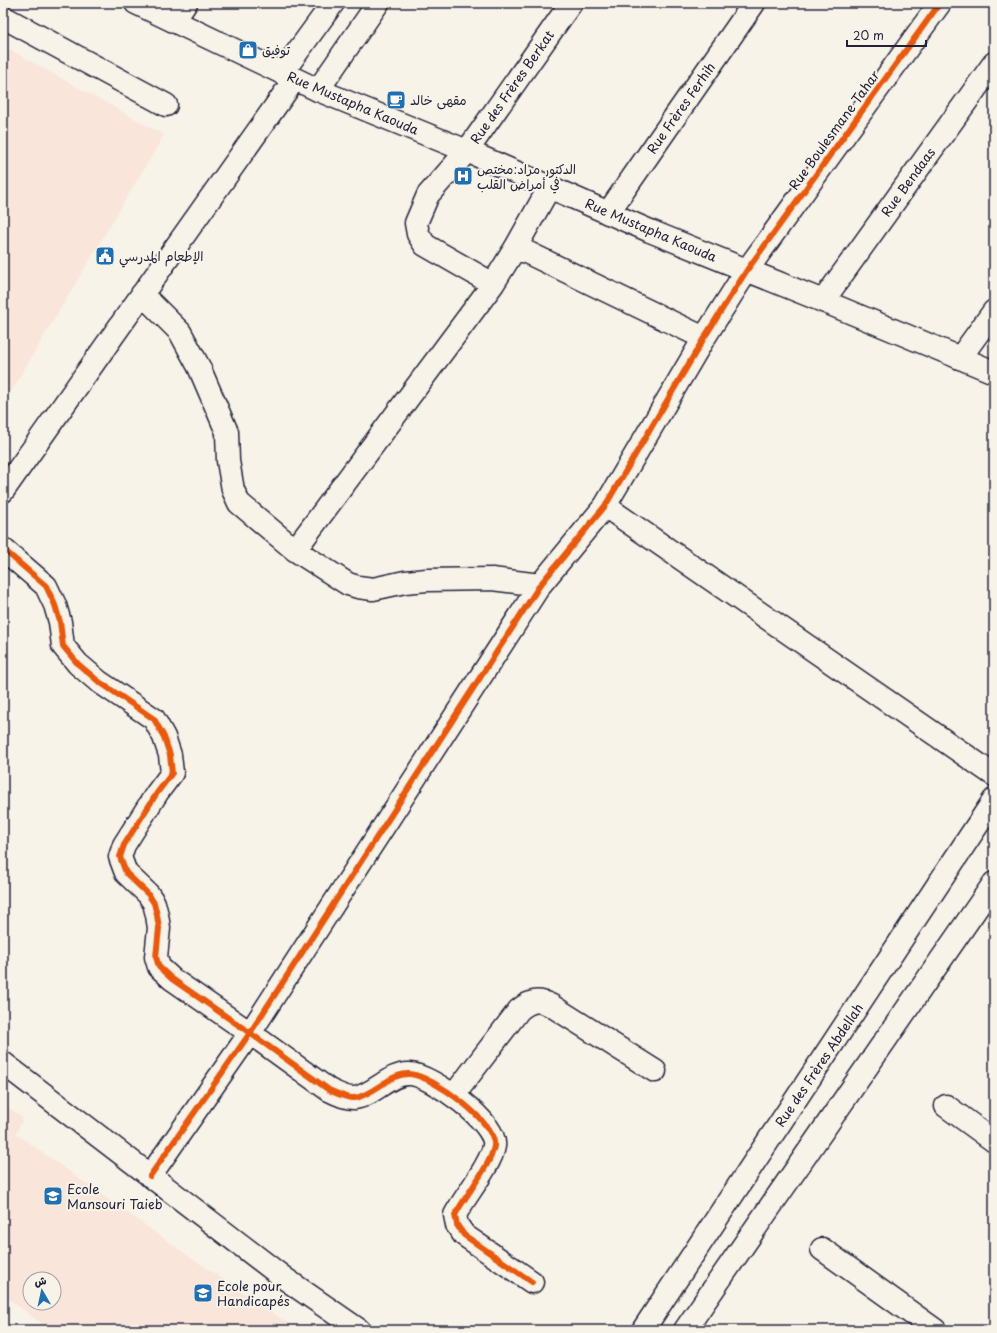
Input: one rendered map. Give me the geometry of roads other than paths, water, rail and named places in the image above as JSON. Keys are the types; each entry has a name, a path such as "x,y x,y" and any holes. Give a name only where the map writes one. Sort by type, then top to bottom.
{"street":[{"name":"Rue Mustapha Kaouda","path":"136,3 318,90 466,151 608,213 994,372"},
{"path":"174,22 186,3"},
{"path":"3,491 142,294 288,76 333,3"},
{"path":"318,90 378,3"},
{"name":"Rue des Frères Berkat","path":"493,284 425,245 418,234 416,223 428,195 466,151 571,3"},
{"name":"Rue Frères Ferhih","path":"608,213 754,3"},
{"name":"Rue Boulesmane Tahar","path":"150,1176 250,1032 540,585 605,506 746,270 940,3"},
{"path":"3,17 166,105"},
{"name":"Rue Bendaas","path":"823,301 994,63"},
{"path":"295,550 493,284 516,247 549,188"},
{"path":"516,247 704,338"},
{"path":"142,294 180,332 199,367 228,432 228,461 233,490 240,503 295,550 348,584 358,587 373,589 405,582 427,580 492,579 540,585"},
{"path":"960,358 994,311"},
{"path":"605,506 994,775"},
{"path":"3,549 46,586 55,605 60,622 63,646 78,664 98,681 154,718 164,737 170,755 172,773 157,793 124,845 120,858 126,873 148,894 154,904 158,928 156,957 159,967 172,979 250,1032 329,1090 343,1096 354,1098 400,1075 410,1074 422,1077 454,1095 482,1120 490,1131 494,1144 491,1156 455,1215 457,1224 464,1235 532,1282"},
{"name":"Rue des Frères Abdellah","path":"643,1330 994,800"},
{"path":"685,1330 994,883"},
{"path":"454,1095 519,1010 526,1004 533,1002 545,1003 552,1006 655,1071"},
{"path":"3,1063 284,1278 359,1330"},
{"path":"946,1106 994,1140"},
{"path":"822,1249 935,1330"}],"place":[{"name":"توفيق","path":"248,50"},
{"name":"مقهى خالد","path":"396,100"},
{"name":"الدكتور مراد:مختص في أمراض القلب","path":"463,176"},
{"name":"الإطعام المدرسي","path":"105,256"},
{"name":"Ecole Mansouri Taieb","path":"53,1196"},
{"name":"Ecole pour Handicapés","path":"203,1293"}]}
